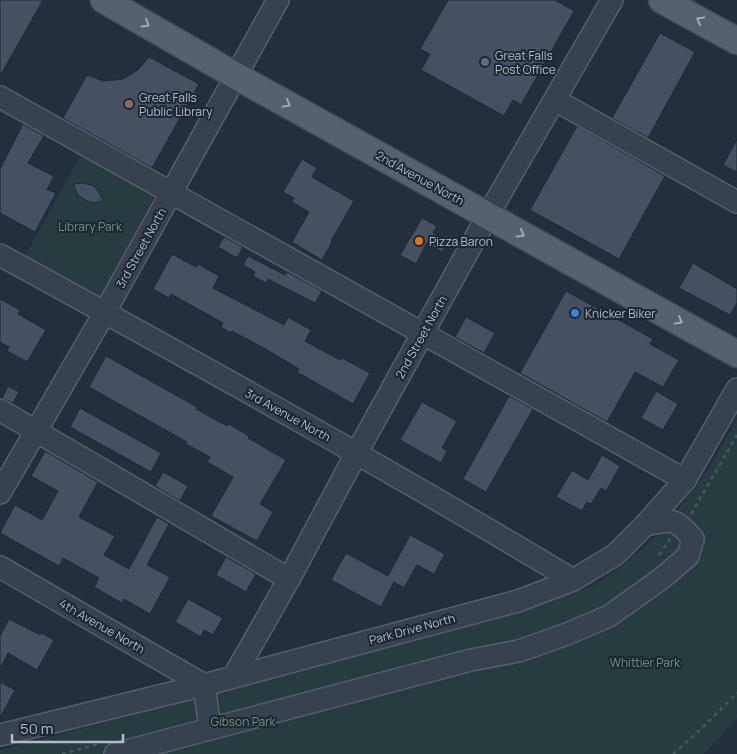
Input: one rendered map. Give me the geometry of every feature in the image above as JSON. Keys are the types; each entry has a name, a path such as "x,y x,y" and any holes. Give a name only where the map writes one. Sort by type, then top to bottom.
{"main road":[{"name":"2nd Avenue North","path":"104,0 236,76 737,354"},
{"path":"662,0 737,41"}],"street":[{"name":"3rd Street North","path":"0,494 105,312 278,0"},
{"name":"2nd Street North","path":"234,676 290,579 356,454 488,216 612,0"},
{"path":"0,97 684,480"},
{"path":"555,100 737,202"},
{"name":"3rd Avenue North","path":"0,255 105,312 499,535 573,580"},
{"name":"Park Drive North","path":"0,735 204,685 518,601 573,580 615,555 645,525 684,480 737,389"},
{"path":"0,410 290,579"},
{"path":"115,754 471,660 519,651 567,634 609,616 661,579 688,556 693,539 682,525 670,520 645,525"},
{"name":"4th Avenue North","path":"0,567 204,685"},
{"path":"204,685 210,729"}],"path":[{"path":"673,754 737,693"}],"green space":[{"name":"Library Park","path":"82,152 156,193 99,299 24,259"},
{"name":"Whittier Park","path":"737,419 737,719 704,754 0,754 0,750 263,681 491,618 590,587 622,566 660,533 707,472"}],"building":[{"path":"0,0 43,0 0,76"},
{"name":"Great Falls Post Office","path":"448,0 555,0 574,11 521,105 513,100 504,116 421,70 430,54 420,49"},
{"path":"660,33 695,52 648,138 612,118"},
{"name":"Great Falls Public Library","path":"149,57 199,84 152,168 63,118 87,75 104,81 123,79 138,70"},
{"path":"23,124 44,136 28,163 54,176 47,190 56,193 35,232 0,213 0,169"},
{"path":"577,126 665,176 619,259 530,210"},
{"path":"737,139 737,172 723,165"},
{"path":"302,159 317,168 312,177 354,201 322,260 292,242 309,212 292,202 294,198 283,192"},
{"path":"73,184 92,185 97,189 103,201 93,203 78,195"},
{"name":"Pizza Baron","path":"422,218 437,226 433,233 448,241 442,252 427,243 416,264 400,255"},
{"path":"224,237 243,247 237,258 218,247"},
{"path":"172,254 196,267 198,264 219,276 213,288 284,325 288,317 311,330 305,341 340,360 342,358 370,373 353,404 297,372 299,369 269,351 221,327 223,323 171,294 169,298 153,289"},
{"path":"248,256 285,275 287,272 322,291 315,303 268,279 266,283 253,276 255,272 243,265"},
{"path":"693,263 737,289 737,303 730,315 679,288"},
{"path":"566,291 653,339 650,344 679,360 663,387 635,372 607,422 520,373"},
{"path":"0,299 20,310 18,314 46,330 27,362 7,351 9,347 0,342"},
{"path":"466,317 495,333 484,353 455,337"},
{"path":"106,356 197,407 196,409 227,426 229,424 249,436 248,438 286,460 260,504 273,512 257,541 211,516 233,477 207,462 210,457 186,444 187,442 89,387"},
{"path":"8,386 19,392 13,403 2,398"},
{"path":"656,391 678,404 663,430 641,418"},
{"path":"509,396 533,409 486,492 463,479"},
{"path":"422,402 457,421 442,448 447,451 441,463 400,440"},
{"path":"80,408 161,453 151,472 70,427"},
{"path":"45,451 98,482 79,517 115,536 104,555 129,569 157,517 169,524 147,565 170,577 150,614 124,599 122,603 94,587 99,578 63,558 59,566 0,533 15,505 42,520 58,491 31,476"},
{"path":"602,455 620,466 606,491 601,488 591,504 587,502 582,511 556,497 572,470 588,480"},
{"path":"163,472 188,486 180,501 155,486"},
{"path":"410,535 445,554 434,574 417,565 404,588 394,582 381,607 331,580 346,553 388,576"},
{"path":"226,557 256,574 246,592 216,575"},
{"path":"188,599 223,618 213,635 204,630 201,637 175,622"},
{"path":"9,619 54,640 37,670 8,653 0,669 0,636"},
{"path":"0,682 15,690 0,718"}],"place":[{"name":"Great Falls Post Office","path":"485,62"},
{"name":"Great Falls Public Library","path":"129,104"},
{"name":"Pizza Baron","path":"419,241"},
{"name":"Knicker Biker","path":"575,313"}],"park label":[{"name":"Gibson Park","path":"243,721"}]}
